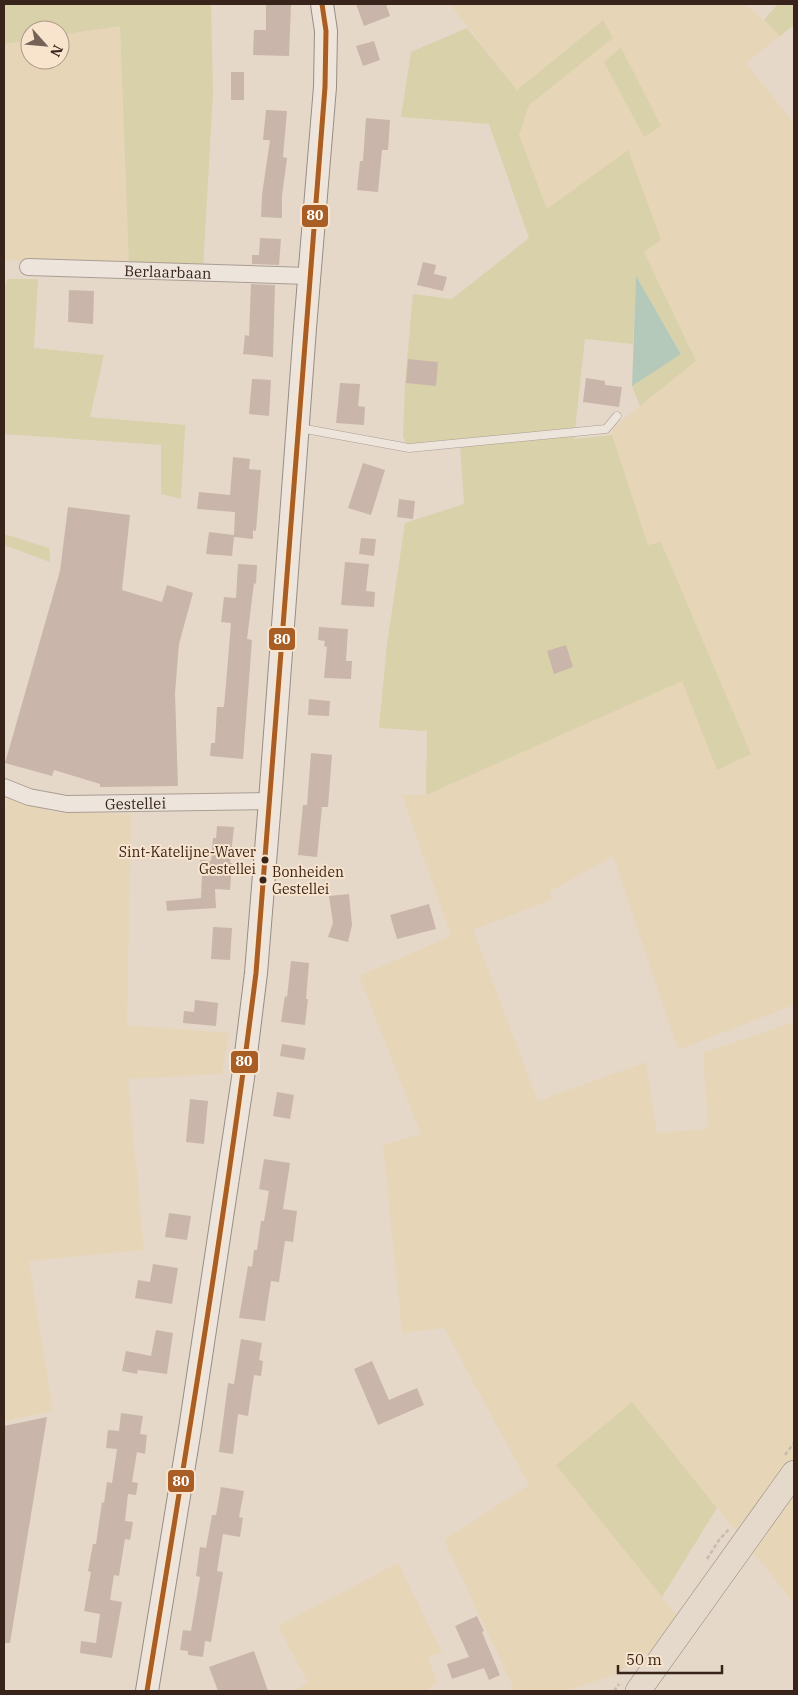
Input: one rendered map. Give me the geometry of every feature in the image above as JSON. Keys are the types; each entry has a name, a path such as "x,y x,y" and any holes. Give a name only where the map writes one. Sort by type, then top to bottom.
{"main road":[{"path":"638,1691 794,1473"}],"street":[{"path":"147,1691 190,1429 243,1078 256,973 325,87 326,31 322,4"},
{"name":"Berlaarbaan","path":"28,267 309,276"},
{"name":"Gestellei","path":"4,787 29,796 67,804 270,801"}],"lane":[{"path":"298,427 409,448 606,429 617,416"}],"shaded area":[{"path":"4,4 211,4 213,93 203,269 129,266 120,26 70,34 70,20 20,20 20,42 4,44"},
{"path":"450,4 686,4 689,6 691,4 746,4 780,36 746,63 794,123 794,1005 678,1050 613,856 549,892 553,899 473,930 538,1101 646,1062 657,1133 708,1129 703,1053 794,1022 794,1603 632,1402 556,1465 680,1620 651,1650 614,1675 566,1691 515,1691 444,1540 529,1485 444,1328 402,1333 383,1145 421,1134 359,976 451,936 402,795 426,795 682,680 717,770 751,754 661,542 648,545 612,435 613,428 696,361 644,252 628,151 547,209 519,134 528,105 612,39 603,20 517,90","holes":["622,48 661,125 604,63"]},
{"path":"778,4 794,4 794,25 780,36 764,20"},
{"path":"603,20 613,38 529,105 519,135 547,209 628,150 661,240 644,252 696,361 640,406 632,386 681,353 636,277 633,344 585,339 574,439 612,435 648,545 661,542 751,754 717,770 682,681 426,795 427,731 379,728 387,644 405,523 464,504 460,444 409,448 403,437 405,383 413,294 452,299 529,238 489,124 401,117 411,52 467,28 517,90"},
{"path":"120,26 129,266 4,260 4,44 20,42 20,70 70,70 70,34"},
{"path":"621,47 661,126 644,137 604,62"},
{"path":"636,276 681,354 632,386"},
{"path":"7,279 38,279 34,348 104,355 90,417 186,425 181,499 161,494 161,445 4,434 4,292"},
{"path":"4,534 49,548 50,562 4,545"},
{"path":"9,795 52,812 131,814 127,1025 229,1033 222,1074 128,1079 144,1250 29,1261 53,1411 4,1421 4,809"},
{"path":"632,1402 717,1508 662,1597 556,1465"},
{"path":"398,1563 442,1652 428,1657 437,1682 426,1691 293,1691 308,1683 278,1626"}],"building":[{"path":"266,4 291,4 289,56 253,55 254,30 266,30"},
{"path":"356,4 386,4 390,16 364,26"},
{"path":"374,41 380,60 363,66 356,46"},
{"path":"231,72 244,72 244,100 231,100"},
{"path":"266,110 287,111 283,157 287,158 282,196 282,218 261,217 262,195 270,140 263,140"},
{"path":"366,118 390,120 388,150 382,150 378,192 357,190 360,161 363,161"},
{"path":"260,238 281,239 279,265 252,264 252,255 259,255"},
{"path":"423,262 436,265 434,274 447,277 443,291 417,285"},
{"path":"251,284 275,285 273,357 243,354 245,335 249,336"},
{"path":"69,290 94,291 93,324 68,322"},
{"path":"408,359 438,362 436,386 406,383"},
{"path":"586,378 605,381 605,385 622,387 619,407 583,402"},
{"path":"252,379 271,380 269,416 249,414"},
{"path":"340,383 360,384 358,406 365,407 364,425 336,423"},
{"path":"233,457 250,459 249,469 261,470 256,531 253,530 253,539 234,537 232,556 206,554 209,532 234,535 235,512 197,509 199,492 230,495"},
{"path":"363,463 385,470 371,515 348,508"},
{"path":"399,499 415,501 413,519 397,517"},
{"path":"68,507 130,515 122,590 162,602 167,585 193,593 179,644 175,693 178,786 100,787 100,784 54,770 52,776 5,763 60,571"},
{"path":"361,538 376,539 374,556 359,554"},
{"path":"345,562 369,564 366,591 375,592 374,607 341,605"},
{"path":"238,564 257,565 256,584 254,583 247,639 252,640 243,759 210,756 211,743 215,743 217,707 224,707 231,623 221,622 224,597 236,598"},
{"path":"319,627 348,629 346,661 352,661 351,679 324,678 327,647 324,646 325,641 318,640"},
{"path":"566,645 573,667 554,674 547,651"},
{"path":"309,699 330,701 329,716 308,715"},
{"path":"311,753 332,755 328,807 322,807 317,857 298,855 303,805 307,805"},
{"path":"217,826 234,827 230,863 232,863 230,890 215,889 216,908 167,911 166,901 201,898 202,874 199,874 200,860 211,861 213,838 216,838"},
{"path":"349,894 352,925 348,942 328,937 333,923 329,896"},
{"path":"429,904 436,929 397,939 390,915"},
{"path":"213,927 232,928 230,960 211,959"},
{"path":"291,961 309,963 305,1025 281,1022 285,996 287,997"},
{"path":"195,1000 218,1003 216,1026 183,1023 184,1011 194,1012"},
{"path":"282,1044 306,1048 304,1060 280,1056"},
{"path":"277,1092 294,1095 290,1119 273,1116"},
{"path":"190,1099 208,1101 204,1144 186,1142"},
{"path":"264,1159 290,1163 283,1209 297,1211 293,1242 285,1241 279,1282 271,1281 265,1321 239,1318 248,1266 252,1267 254,1250 257,1250 261,1221 264,1221 269,1191 259,1189"},
{"path":"169,1213 191,1216 187,1240 165,1237"},
{"path":"153,1264 178,1268 172,1304 135,1298 138,1280 150,1282"},
{"path":"156,1330 173,1333 167,1374 138,1370 137,1374 122,1371 126,1351 151,1356"},
{"path":"241,1339 262,1343 259,1360 263,1361 261,1376 254,1375 248,1416 238,1414 233,1454 219,1452 228,1383 234,1384"},
{"path":"372,1361 389,1400 417,1388 424,1405 378,1425 354,1369"},
{"path":"121,1413 143,1416 140,1434 147,1435 145,1454 137,1452 132,1482 138,1483 136,1495 128,1494 125,1521 133,1522 130,1540 125,1539 119,1576 114,1575 110,1600 122,1602 112,1658 80,1653 81,1641 96,1643 100,1614 84,1611 91,1572 88,1571 93,1544 96,1544 107,1482 112,1483 117,1449 106,1448 108,1430 119,1431"},
{"path":"47,1417 10,1643 4,1643 4,1426"},
{"path":"221,1487 244,1491 239,1517 243,1518 240,1537 223,1534 217,1571 223,1572 211,1642 205,1641 203,1657 188,1655 188,1651 180,1650 183,1630 191,1631 200,1577 196,1576 200,1547 206,1548 212,1515 216,1515"},
{"path":"477,1616 500,1675 489,1680 484,1668 452,1679 447,1664 469,1657 455,1626"},
{"path":"254,1651 268,1691 218,1691 209,1667"}],"transit line":[{"name":"80","path":"147,1691 219,1243 256,973 325,87 326,31 322,4"}],"place":[{"name":"Sint-Katelijne-Waver Gestellei","path":"265,860"},
{"name":"Bonheiden Gestellei","path":"263,880"}]}
